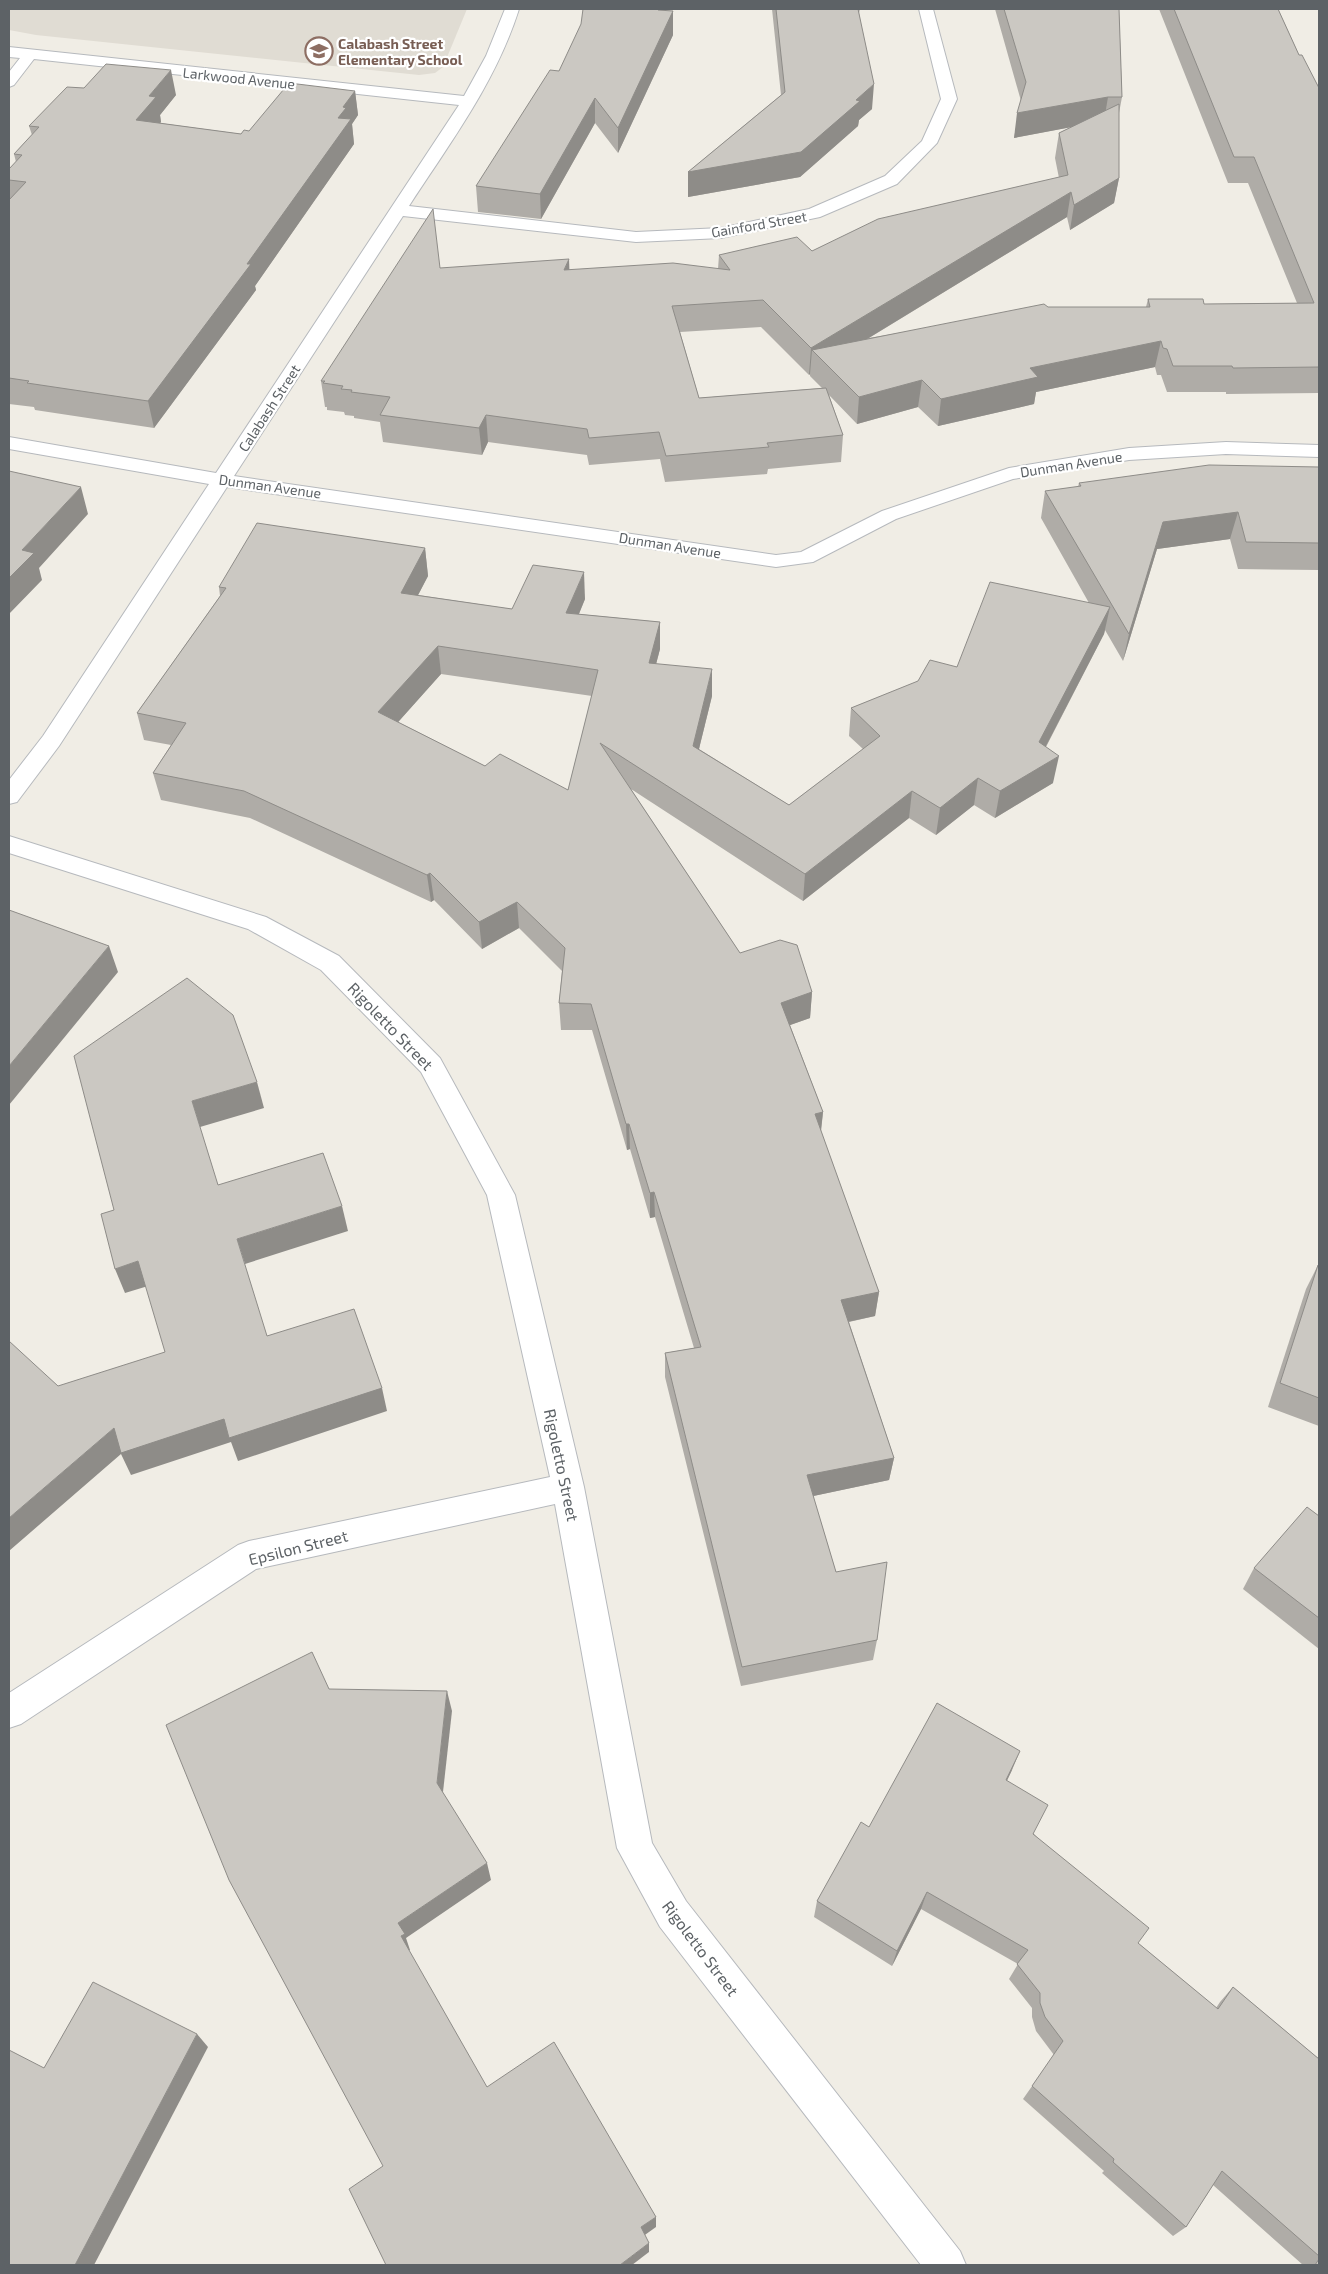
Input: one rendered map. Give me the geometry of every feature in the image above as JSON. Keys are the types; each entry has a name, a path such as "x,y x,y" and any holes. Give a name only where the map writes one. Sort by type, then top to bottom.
{"street":[{"name":"Calabash Street","path":"9,796 51,741 223,480 396,210 469,102 505,31 512,9"},
{"name":"Gainford Street","path":"396,210 636,236 721,233 814,213 891,180 929,143 949,99 926,9"},
{"name":"Larkwood Avenue","path":"9,52 29,56 469,102"},
{"path":"9,82 29,56"},
{"name":"Dunman Avenue","path":"9,443 169,472 776,561 806,558 889,515 1009,474 1129,454 1226,448 1319,451"},
{"name":"Rigoletto Street","path":"9,844 257,923 330,963 431,1065 501,1195 568,1487 635,1848 672,1914 946,2265"},
{"name":"Epsilon Street","path":"9,1712 249,1556 568,1487"}],"shaded area":[{"name":"Calabash Street Elementary School","path":"9,9 467,9 443,67 435,73 419,75 36,35 9,30"}],"building":[{"path":"583,9 658,9 673,11 618,128 595,98 540,194 476,186 550,70 559,71 581,24"},
{"path":"776,9 858,9 874,84 856,100 860,101 801,152 688,172 785,92"},
{"path":"1004,9 1119,9 1122,97 1108,97 1017,113 1026,82"},
{"path":"1174,9 1278,9 1299,55 1302,55 1319,88 1319,367 1233,368 1232,366 1173,366 1167,349 1163,348 1161,341 1030,368 1038,377 941,399 922,380 859,397 812,350 1044,304 1048,307 1150,307 1148,299 1203,299 1204,304 1314,303 1254,157 1234,157"},
{"path":"106,64 171,70 149,96 156,97 136,120 241,134 244,130 249,131 289,83 355,91 343,107 346,108 338,118 351,119 247,264 251,264 148,401 27,383 29,381 9,378 9,200 26,182 9,180 9,169 22,155 14,154 39,127 29,126 67,87 84,88"},
{"path":"1119,104 1119,178 1074,205 1071,192 811,348 763,300 672,306 699,398 826,388 843,435 767,443 769,447 666,456 659,432 589,438 587,429 486,415 479,428 380,415 390,397 351,392 352,390 341,389 343,386 323,383 325,381 321,381 433,209 440,268 569,259 564,270 673,263 730,270 719,255 797,237 812,251 878,219 1068,175 1059,133"},
{"path":"1209,465 1319,467 1319,543 1246,542 1238,512 1163,522 1129,634 1045,491 1081,486 1079,483"},
{"path":"9,471 81,487 22,550 34,553 9,578"},
{"path":"257,523 425,548 401,593 512,609 533,565 584,572 566,613 660,622 649,663 712,669 693,746 789,805 880,736 851,708 918,681 930,660 957,667 990,582 1110,607 1039,742 1059,756 1000,791 978,778 940,808 912,791 805,874 600,743 740,953 780,940 797,945 812,992 781,1003 823,1112 815,1114 879,1292 841,1300 894,1458 807,1475 836,1572 887,1562 877,1640 742,1667 665,1353 701,1347 654,1192 650,1193 629,1124 626,1124 591,1004 559,1003 565,948 517,902 479,922 430,873 427,875 244,791 153,773 186,723 137,713 226,588 219,587","holes":["438,646 598,670 568,790 500,754 485,766 378,712"]},
{"path":"9,910 109,946 9,1066"},
{"path":"187,978 233,1015 257,1082 192,1101 218,1185 323,1153 342,1206 237,1239 267,1336 354,1309 382,1388 229,1438 224,1419 121,1453 114,1428 9,1518 9,1341 58,1386 165,1352 138,1261 115,1269 101,1214 114,1210 74,1056"},
{"path":"1319,1265 1319,1398 1280,1383"},
{"path":"1307,1507 1319,1516 1319,1618 1254,1568"},
{"path":"312,1652 329,1689 447,1691 437,1783 487,1863 398,1923 405,1934 401,1936 487,2087 554,2042 656,2217 641,2227 649,2243 620,2265 386,2265 349,2189 383,2166 229,1880 166,1725"},
{"path":"937,1703 1020,1751 1006,1780 1048,1805 1033,1834 1149,1928 1138,1943 1218,2009 1233,1987 1319,2059 1319,2256 1222,2171 1186,2227 1113,2162 1114,2159 1032,2086 1063,2041 1045,2017 1040,2003 1040,1993 1017,1964 1028,1950 927,1892 897,1951 817,1901 861,1822 869,1827"},
{"path":"93,1982 197,2034 75,2265 9,2265 9,2050 44,2068"}],"place":[{"name":"Calabash Street Elementary School","path":"319,51"}]}
